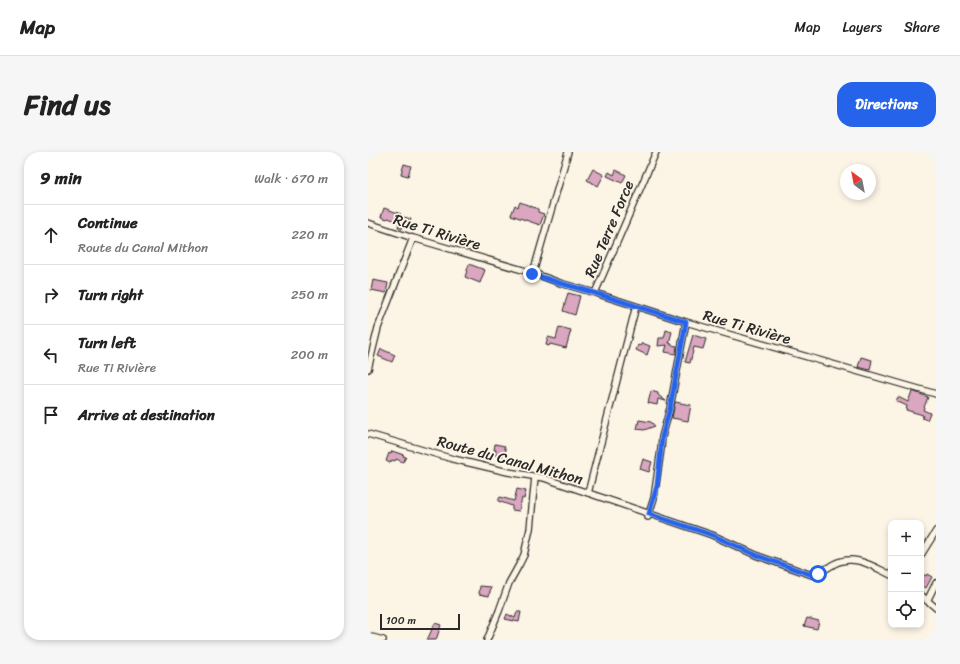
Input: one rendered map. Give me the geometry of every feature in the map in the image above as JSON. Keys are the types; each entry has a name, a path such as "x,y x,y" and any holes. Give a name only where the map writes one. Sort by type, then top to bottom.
{"street":[{"path":"532,274 568,152"},
{"name":"Rue Terre Force","path":"595,293 656,152"},
{"name":"Rue Ti Rivière","path":"368,223 686,322 936,394"},
{"path":"368,369 378,328 413,238"},
{"path":"588,493 636,306"},
{"path":"649,516 657,486 662,437 670,408 686,322"},
{"name":"Route du Canal Mithon","path":"368,434 453,459 544,478 649,516 712,535 758,556 812,575 824,571 836,563 850,560 861,561 888,574"},
{"path":"487,640 509,583 524,555 530,529 535,477"},
{"path":"924,550 936,531"},
{"path":"927,601 936,583"},
{"path":"924,598 936,608"},
{"path":"368,636 383,640"}],"building":[{"path":"404,164 411,166 408,176 401,174"},
{"path":"593,169 604,175 598,186 587,180"},
{"path":"616,170 626,175 622,183 607,176 609,172 614,175"},
{"path":"520,202 538,209 538,212 544,214 540,225 511,215 515,205 518,207"},
{"path":"384,208 401,214 400,216 411,219 409,225 404,223 402,229 398,227 399,222 381,217"},
{"path":"469,264 485,270 480,283 465,277"},
{"path":"373,280 388,283 386,293 371,290"},
{"path":"568,293 580,296 575,315 563,311"},
{"path":"559,327 571,330 566,348 550,344 549,346 546,345 548,337 556,339"},
{"path":"666,330 672,332 669,343 677,346 676,354 665,352 667,345 658,346 659,338 664,338"},
{"path":"693,335 706,339 703,349 694,347 690,363 685,362"},
{"path":"642,343 650,346 647,355 636,350 638,345 640,346"},
{"path":"381,349 395,355 392,362 378,356"},
{"path":"861,357 872,360 870,370 858,367"},
{"path":"651,391 658,393 658,395 666,401 658,399 657,405 648,403"},
{"path":"912,391 928,397 923,410 930,413 927,420 922,418 923,415 906,410 907,406 896,401 898,397 908,402"},
{"path":"675,402 691,405 688,421 672,418"},
{"path":"639,420 651,422 655,426 644,430 637,429"},
{"path":"495,444 505,446 505,454 503,454 503,456 495,455"},
{"path":"392,451 406,457 403,462 396,459 395,461 392,460 390,463 386,461 389,453 391,454"},
{"path":"643,459 652,462 649,472 640,469"},
{"path":"517,489 526,491 524,499 522,498 519,511 512,510 512,506 498,501 500,497 514,501"},
{"path":"927,574 932,577 926,588 924,587 924,575 926,576"},
{"path":"480,586 491,587 489,596 479,594"},
{"path":"517,612 521,612 519,622 505,619 507,614 515,618"},
{"path":"807,618 819,621 817,629 804,626"},
{"path":"435,623 441,625 436,640 427,640"}],"route":[{"path":"532,274 686,322 684,325 670,408 662,437 657,486 649,514 712,535 758,556 812,575 818,574"}]}
